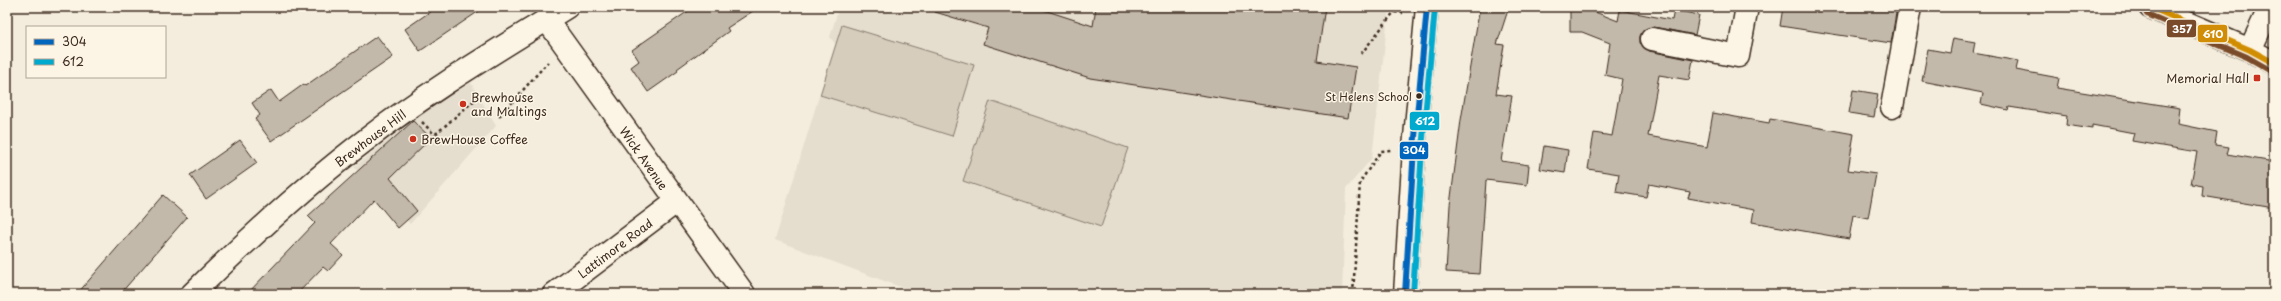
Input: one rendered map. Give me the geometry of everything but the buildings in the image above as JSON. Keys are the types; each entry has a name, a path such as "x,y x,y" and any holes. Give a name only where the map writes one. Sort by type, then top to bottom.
{"street":[{"name":"Brewhouse Hill","path":"192,294 292,199 367,139 409,108 567,7"},
{"path":"1652,39 1738,56 1747,7"},
{"path":"1892,107 1910,7"},
{"path":"2150,7 2250,50 2274,63"},
{"path":"2250,50 2270,7"},
{"path":"1405,294 1414,148 1417,10"},
{"name":"Wick Avenue","path":"547,20 676,202 744,294"},
{"name":"Lattimore Road","path":"554,294 676,202"}],"path":[{"path":"1361,54 1394,12 1417,10"},
{"path":"499,116 564,45"},
{"path":"431,138 473,102"},
{"path":"422,122 435,135"},
{"path":"1353,294 1360,182 1381,151 1414,148"}],"shaded area":[{"path":"839,7 1389,7 1372,158 1346,189 1342,294 919,294 775,240 835,44 830,37"},
{"path":"842,25 974,65 952,136 820,95"},
{"path":"471,83 496,126 410,224 354,167 422,113"},
{"path":"990,101 1128,148 1101,227 963,181"}],"transit line":[{"name":"304","path":"1405,294 1414,148 1427,7"},
{"name":"610","path":"2150,7 2250,50 2274,63"},
{"name":"612","path":"1413,294 1422,149 1435,8"},
{"name":"357","path":"2147,14 2247,57 2270,70"}],"place":[{"name":"Memorial Hall","path":"2257,78"},
{"name":"St Helens School","path":"1419,96"},
{"name":"Brewhouse and Maltings","path":"463,104"},
{"name":"BrewHouse Coffee","path":"413,139"}]}
